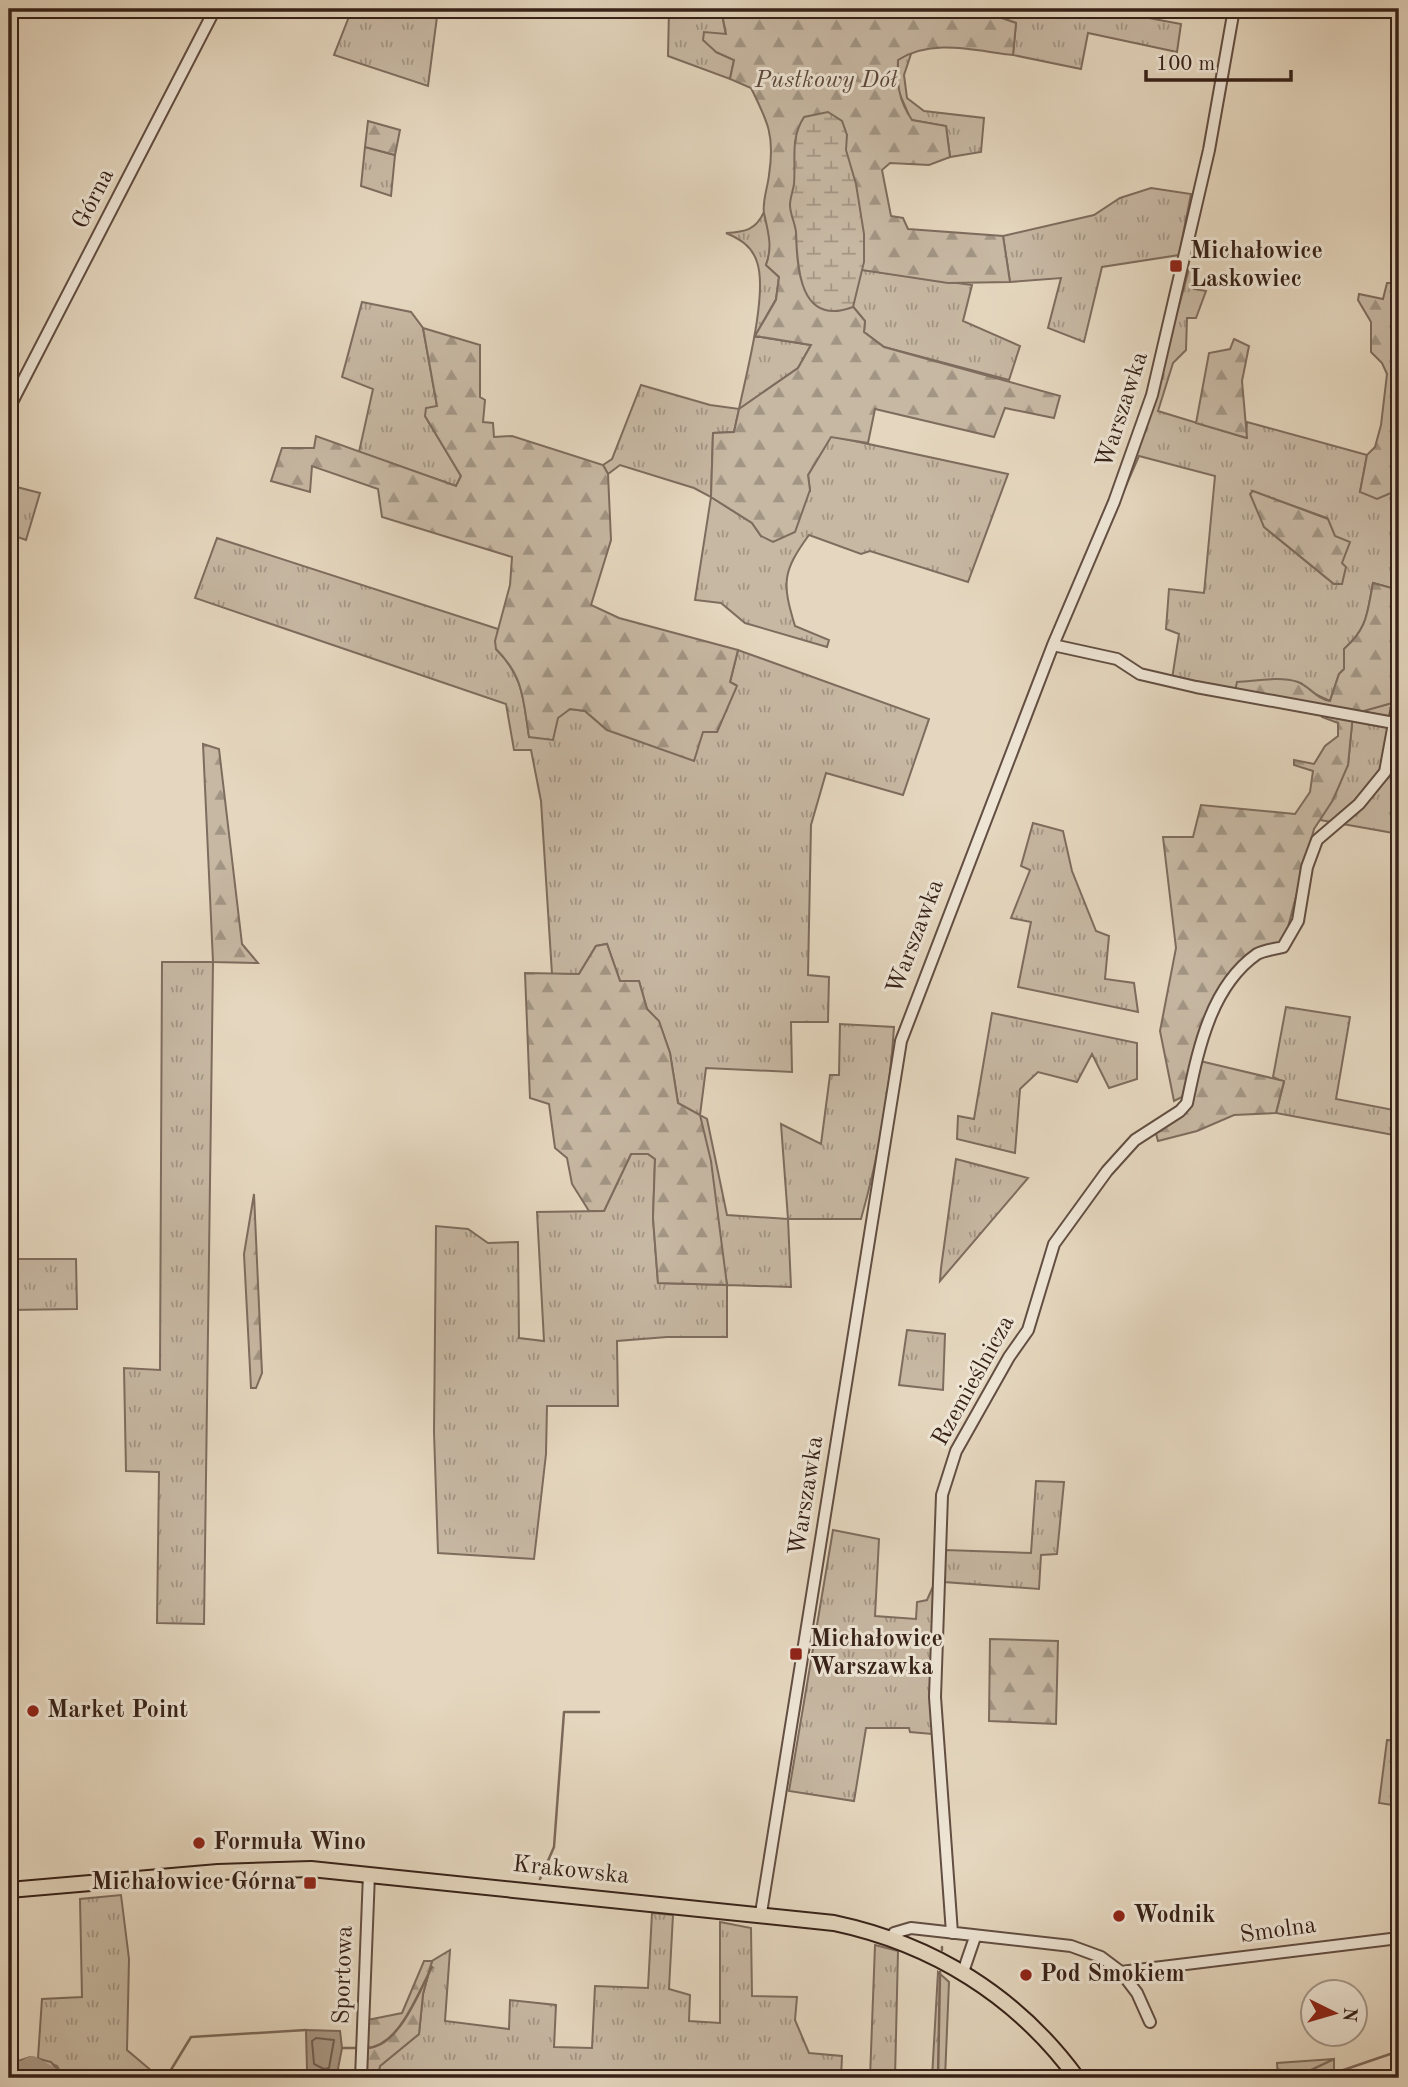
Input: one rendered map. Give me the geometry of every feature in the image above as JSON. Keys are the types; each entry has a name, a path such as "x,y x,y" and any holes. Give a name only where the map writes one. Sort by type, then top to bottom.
{"main road":[{"name":"Krakowska","path":"9,1890 275,1868 369,1874 761,1913 834,1923 891,1938 963,1972 1021,2015 1077,2078"}],"street":[{"name":"Górna","path":"9,408 60,314 215,9"},
{"name":"Warszawka","path":"761,1913 901,1041 1053,645 1114,502 1159,374 1209,150 1234,9"},
{"path":"1053,645 1117,659 1140,674 1196,687 1394,723"},
{"name":"Rzemieślnicza","path":"952,1933 935,1683 942,1495 949,1473 963,1440 1009,1357 1028,1330 1054,1244 1107,1171 1135,1140 1180,1111 1187,1103 1202,1039 1220,996 1231,978 1259,953 1283,947 1298,921 1307,866 1317,841 1359,804 1385,772 1399,696"},
{"name":"Sportowa","path":"361,2078 369,1874"},
{"path":"891,1938 894,1933 911,1928 1071,1946 1101,1957 1121,1972 1137,1993 1150,2022"},
{"path":"963,1972 975,1937"},
{"name":"Smolna","path":"1121,1972 1399,1938"}],"green space":[{"path":"352,9 438,9 428,86 334,55"},
{"path":"669,9 721,9 726,35 716,52 734,60 730,79 668,56"},
{"name":"Pustkowy Dół","path":"721,9 976,9 1016,23 1013,55 940,48 911,53 898,60 899,91 907,113 912,120 946,126 950,157 929,165 890,163 882,170 891,216 903,218 908,229 1003,236 1010,282 948,283 856,269 845,297 865,321 864,332 884,347 1060,396 1054,418 1005,408 994,437 875,409 868,443 831,437 808,475 810,490 795,532 773,542 761,536 752,523 711,497 713,433 734,432 739,409 798,368 811,345 755,336 776,300 779,277 766,265 769,245 764,199 771,161 770,139 766,120 751,88 730,79 734,60 716,52 703,40 704,32 726,34"},
{"path":"976,9 1101,9 1181,24 1177,52 1088,33 1081,69 1013,55 1016,23"},
{"path":"912,51 904,75 907,98 924,111 984,118 981,152 950,157 946,126 911,120 897,88 898,60"},
{"path":"828,112 842,121 847,135 846,150 856,184 864,234 864,262 853,307 835,311 822,309 812,302 805,291 800,277 796,232 790,205 794,184 795,141 800,125 804,117"},
{"path":"368,121 400,130 395,155 365,147"},
{"path":"365,147 395,155 391,196 361,186"},
{"path":"1151,188 1191,194 1179,255 1102,267 1084,342 1048,328 1061,278 1010,282 1003,236 1094,215 1120,198"},
{"path":"764,212 770,238 766,265 779,277 776,299 755,336 811,345 798,368 739,409 755,334 760,276 757,262 749,247 726,233 749,229"},
{"path":"855,269 972,285 963,321 1020,346 1009,380 884,347 864,332 865,321 845,297"},
{"path":"1189,269 1198,270 1194,289 1206,291 1196,318 1187,318 1186,350 1173,363 1158,411 1246,438 1247,422 1367,455 1360,492 1391,493 1399,499 1399,590 1373,583 1368,612 1358,634 1344,649 1344,669 1339,674 1330,701 1310,692 1301,683 1235,691 1172,679 1179,634 1166,629 1169,589 1204,593 1215,476 1139,456 1112,518 1151,408","holes":["1252,491 1327,518 1342,564 1342,584 1334,584 1264,527"]},
{"path":"1387,283 1391,283 1399,294 1399,499 1391,493 1377,499 1360,492 1367,455 1375,447 1381,425 1387,374 1382,363 1371,352 1371,322 1358,300 1359,294 1383,299"},
{"path":"362,302 411,312 423,328 437,406 425,416 461,476 456,486 359,452 373,389 342,377"},
{"path":"423,328 480,345 480,397 485,400 483,422 493,423 494,437 512,436 603,465 608,474 611,540 591,605 619,618 738,650 730,682 737,686 717,732 703,732 694,761 607,730 585,711 570,709 558,718 553,740 529,737 521,689 512,669 496,649 495,641 510,585 512,557 382,517 378,489 312,466 310,492 271,481 282,448 314,448 316,436 456,486 461,476 425,416 426,408 437,406"},
{"path":"1234,339 1249,346 1242,381 1247,438 1196,423 1209,353 1230,349"},
{"path":"641,385 710,405 739,409 734,432 713,433 711,497 694,488 620,465 608,474 603,465 612,459"},
{"path":"831,436 1008,474 968,582 870,551 861,554 809,535 789,569 788,599 795,626 829,640 827,647 745,623 721,603 695,600 711,497 752,523 761,536 810,491 808,475"},
{"path":"9,485 40,493 26,540 9,534"},
{"path":"1253,491 1328,519 1335,536 1350,542 1342,563 1346,567 1342,584 1334,584 1264,527 1250,494"},
{"path":"217,538 498,629 496,649 512,669 521,689 529,736 570,709 585,711 607,730 717,732 736,685 730,682 738,650 929,719 903,795 826,773 811,825 808,975 829,977 828,1022 791,1022 792,1072 706,1068 700,1115 707,1119 727,1215 788,1219 791,1287 727,1285 716,1218 678,1103 670,1053 659,1022 647,1009 639,981 620,981 607,944 596,946 579,974 552,974 541,801 531,750 514,750 506,704 195,598"},
{"path":"1373,583 1399,590 1399,696 1392,703 1353,714 1348,765 1333,800 1314,829 1284,942 1258,949 1229,975 1208,1014 1182,1097 1174,1101 1160,1031 1176,948 1163,837 1193,837 1201,805 1295,814 1310,792 1313,771 1294,765 1294,760 1314,764 1325,746 1338,736 1338,723 1322,717 1319,709 1235,691 1237,682 1291,680 1330,701 1339,674 1344,669 1344,649 1358,634 1368,612"},
{"path":"1399,696 1399,834 1320,820 1348,765 1353,713 1392,703"},
{"path":"203,744 219,749 242,944 258,963 213,962"},
{"path":"1033,823 1063,831 1072,871 1096,931 1109,936 1105,979 1134,983 1138,1012 1018,987 1031,922 1011,918 1030,870 1021,866"},
{"path":"607,944 620,981 639,981 647,1009 659,1021 670,1053 678,1103 700,1115 711,1161 727,1285 658,1283 653,1218 655,1159 648,1154 631,1154 604,1211 589,1211 572,1184 567,1158 555,1148 549,1104 530,1098 525,973 579,974 596,946"},
{"path":"162,962 213,962 204,1624 157,1623 159,1472 126,1471 124,1368 160,1370"},
{"path":"1286,1007 1350,1017 1336,1099 1399,1111 1399,1136 1276,1113 1284,1082 1273,1077"},
{"path":"992,1013 1137,1043 1137,1079 1109,1088 1092,1054 1077,1082 1038,1072 1020,1089 1015,1153 957,1139 958,1116 974,1119"},
{"path":"840,1024 894,1027 883,1123 861,1219 788,1219 781,1124 821,1144 830,1075 839,1075"},
{"path":"1200,1061 1284,1081 1276,1113 1234,1115 1197,1131 1158,1141 1155,1130 1182,1113"},
{"path":"631,1154 648,1154 655,1159 653,1218 658,1283 727,1285 727,1337 667,1337 617,1341 618,1406 547,1406 546,1454 534,1559 438,1553 434,1432 436,1226 468,1229 488,1243 518,1242 519,1338 544,1341 537,1212 604,1211"},
{"path":"956,1159 1028,1178 940,1281 941,1268"},
{"path":"254,1194 262,1373 256,1388 251,1388 244,1254"},
{"path":"9,1259 76,1259 77,1309 9,1310"},
{"path":"907,1330 945,1334 943,1390 899,1385"},
{"path":"1036,1481 1064,1482 1057,1554 1041,1555 1039,1589 944,1582 945,1550 1031,1553"},
{"path":"833,1530 879,1539 875,1616 916,1619 917,1602 927,1600 935,1582 932,1734 910,1732 909,1728 866,1728 854,1801 789,1791"},
{"path":"990,1639 1058,1641 1056,1724 989,1721"},
{"path":"1387,1740 1399,1741 1399,1806 1379,1803"},
{"path":"121,1895 129,1959 127,2050 160,2078 64,2078 57,2066 38,2058 42,1999 82,1997 80,1899"},
{"path":"652,1913 673,1915 669,1989 690,1995 689,2021 720,2023 720,1922 751,1928 752,1996 797,1997 795,2020 809,2053 842,2056 841,2078 507,2078 507,2074 496,2074 496,2078 377,2078 380,2066 419,2034 423,1994 432,1961 450,1950 445,2021 509,2029 510,2000 556,2005 554,2047 592,2048 595,1986 648,1988"},
{"path":"875,1945 898,1951 895,2078 870,2078"},
{"path":"424,1961 432,1961 423,1994 419,2034 380,2066 377,2078 365,2078 367,2020 402,2013"},
{"path":"938,1972 949,1982 945,2078 932,2078"},
{"path":"30,2057 51,2062 64,2078 9,2078 9,2064"},
{"path":"1334,2059 1334,2078 1294,2078"},
{"path":"1334,2059 1294,2078 1278,2078 1277,2063"}],"water":[{"path":"306,2030 340,2031 342,2048 337,2074 322,2076 307,2070"}],"waterway":[{"path":"540,1879 554,1847 564,1712 599,1712"},
{"path":"364,2048 376,2046 397,2030 432,1967"},
{"path":"938,2078 940,1972"},
{"path":"166,2078 191,2037 306,2030"},
{"path":"342,2048 357,2048"},
{"path":"1320,2078 1399,2051"},
{"path":"9,2078 32,2065 54,2078"}],"place":[{"name":"Michałowice Laskowiec","path":"1176,266"},
{"name":"Michałowice Warszawka","path":"796,1654"},
{"name":"Market Point","path":"33,1711"},
{"name":"Formuła Wino","path":"199,1843"},
{"name":"Michałowice Górna","path":"310,1883"},
{"name":"Wodnik","path":"1119,1916"},
{"name":"Pod Smokiem","path":"1026,1975"}]}
